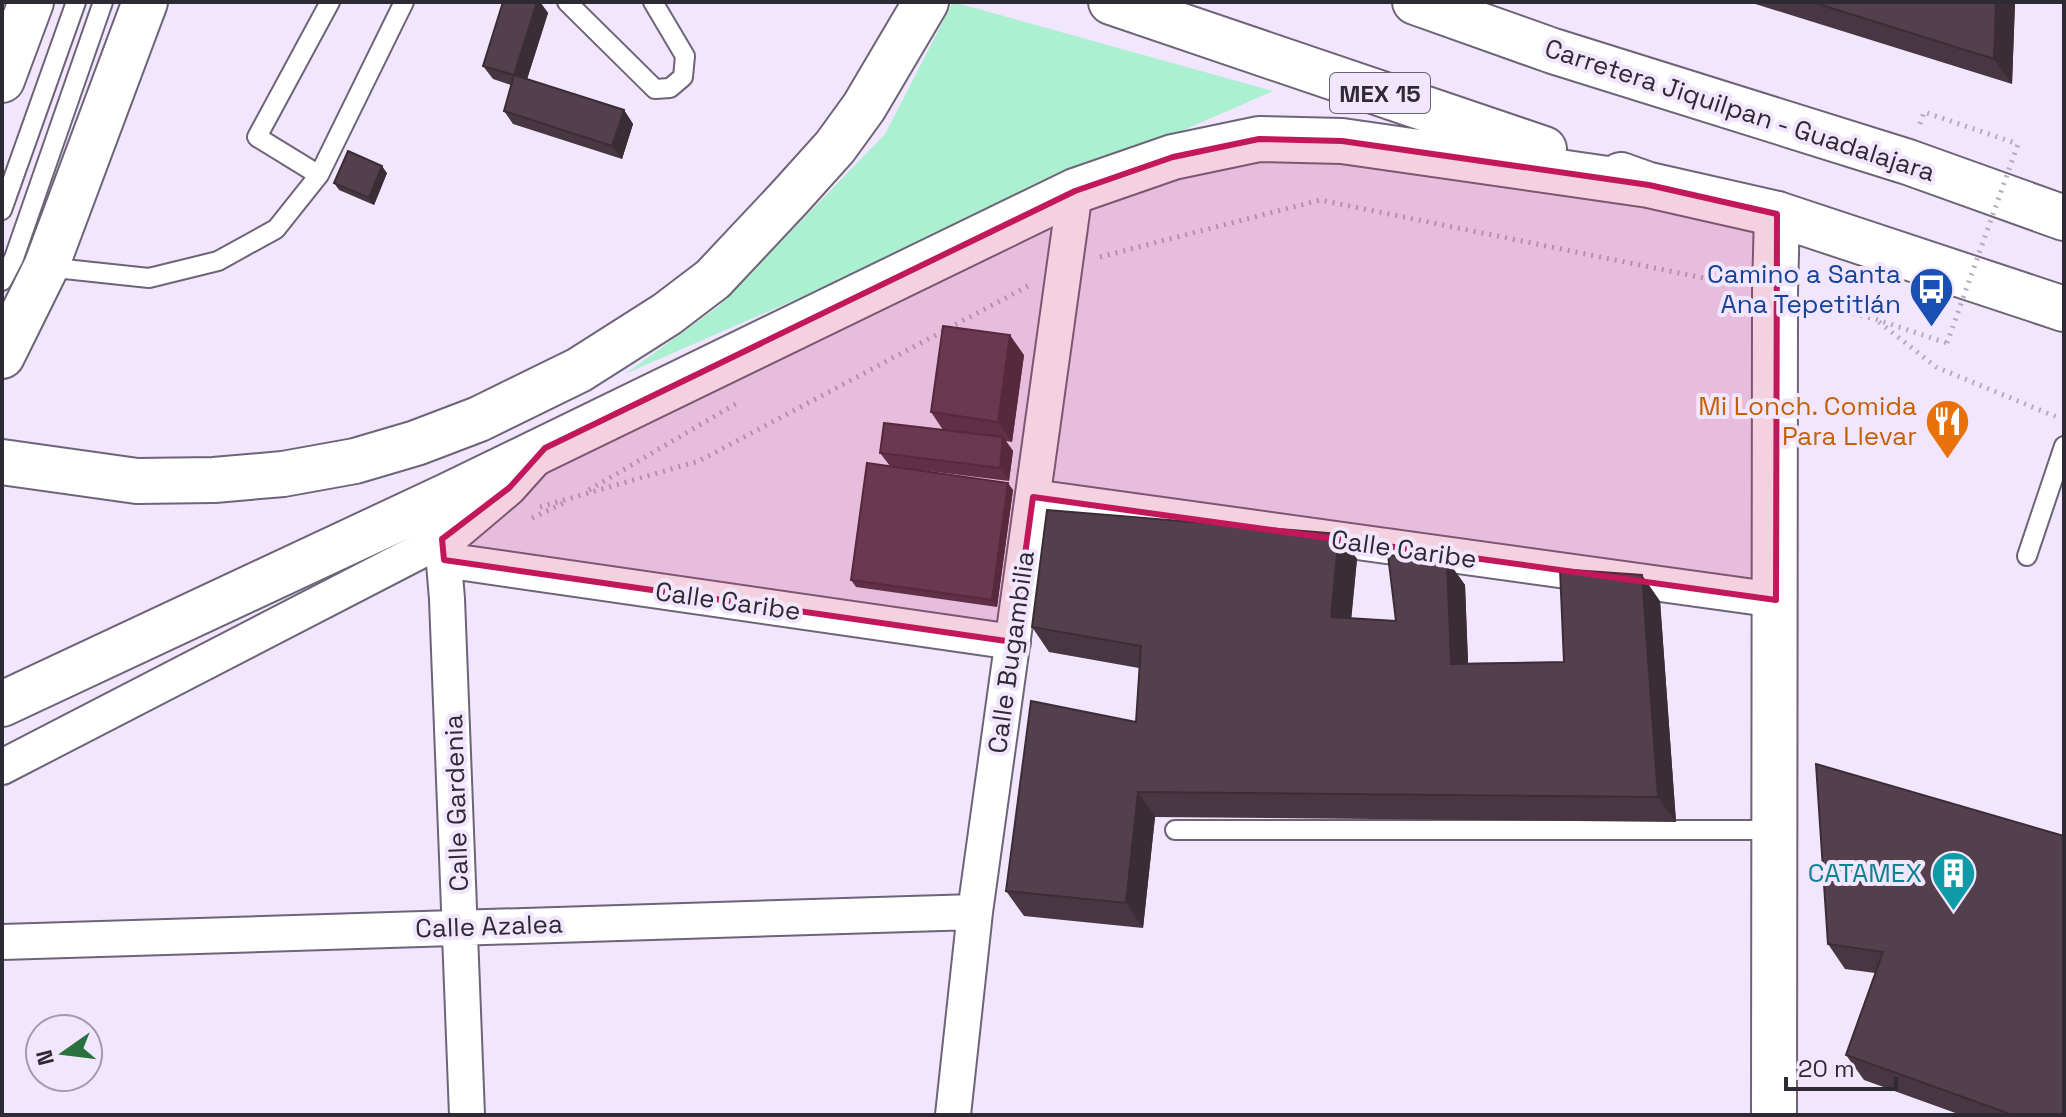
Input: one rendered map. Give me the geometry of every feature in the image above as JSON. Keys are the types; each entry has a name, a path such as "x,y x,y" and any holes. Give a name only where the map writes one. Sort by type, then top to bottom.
{"main road":[{"path":"2,33 30,2"},
{"path":"2,80 30,2"},
{"path":"2,356 46,267 145,2"},
{"path":"2,462 137,481 214,480 283,474 355,461 416,443 479,419 579,370 667,314 713,279 835,147 864,107 926,2"},
{"name":"MEX 15","path":"1111,2 1649,185 1777,214 2064,309"},
{"name":"Carretera Jiquilpan - Guadalajara","path":"1445,7 1553,51 1908,162 2064,218"},
{"path":"2,704 545,448 1075,191 1173,157 1259,139 1342,141 1649,185"},
{"path":"1774,1115 1777,214"}],"street":[{"name":"Calle Bugambilia","path":"953,1115 975,912 1075,191"},
{"path":"2,767 443,550 509,488 545,448"},
{"name":"Calle Caribe","path":"1033,497 1776,600"},
{"name":"Calle Caribe","path":"443,550 1013,642"},
{"name":"Calle Gardenia","path":"443,550 467,1115"},
{"name":"Calle Azalea","path":"2,942 975,912"}],"lane":[{"path":"2,210 76,2"},
{"path":"2,281 14,258 103,2"},
{"path":"319,175 257,137 330,2"},
{"path":"46,267 149,278 218,261 276,229 319,175 404,2"},
{"path":"567,2 655,89 670,88 683,77 685,56 653,2"},
{"path":"2027,556 2064,446"},
{"path":"1175,830 1775,830"}],"path":[{"path":"526,511 699,461 1065,266 1320,200 1775,292 1875,319 1947,343 2018,144 1924,112"},
{"path":"1875,319 1936,367 2064,420"},
{"path":"526,521 581,495 746,399"}],"highlighted area":[{"path":"1259,139 1342,141 1649,185 1777,214 1776,600 1033,497 1013,642 444,560 442,539 509,488 545,448 1075,191 1173,157"}],"green space":[{"path":"953,2 1273,91 625,374 719,306 885,134"}],"building":[{"path":"503,2 537,2 514,75 483,66"},
{"path":"1812,2 1996,2 1994,59"},
{"path":"514,75 624,110 612,146 504,111"},
{"path":"348,151 382,166 369,198 334,183"},
{"path":"943,326 1010,335 998,422 931,412"},
{"path":"884,423 1003,437 1000,468 880,453"},
{"path":"867,463 1008,483 992,600 851,580"},
{"path":"1047,510 1339,534 1331,617 1396,621 1388,555 1447,560 1451,664 1564,662 1560,569 1642,575 1658,797 1138,792 1126,903 1006,891 1031,701 1136,722 1141,646 1032,627"},
{"path":"1816,764 2064,836 2064,1115 2013,1115 1846,1055 1883,952 1828,944"}],"place":[{"name":"Camino a Santa Ana Tepetitlán","path":"1932,328"},
{"name":"Mi Lonch. Comida Para Llevar","path":"1948,460"},
{"name":"CATAMEX","path":"1953,912"}]}
